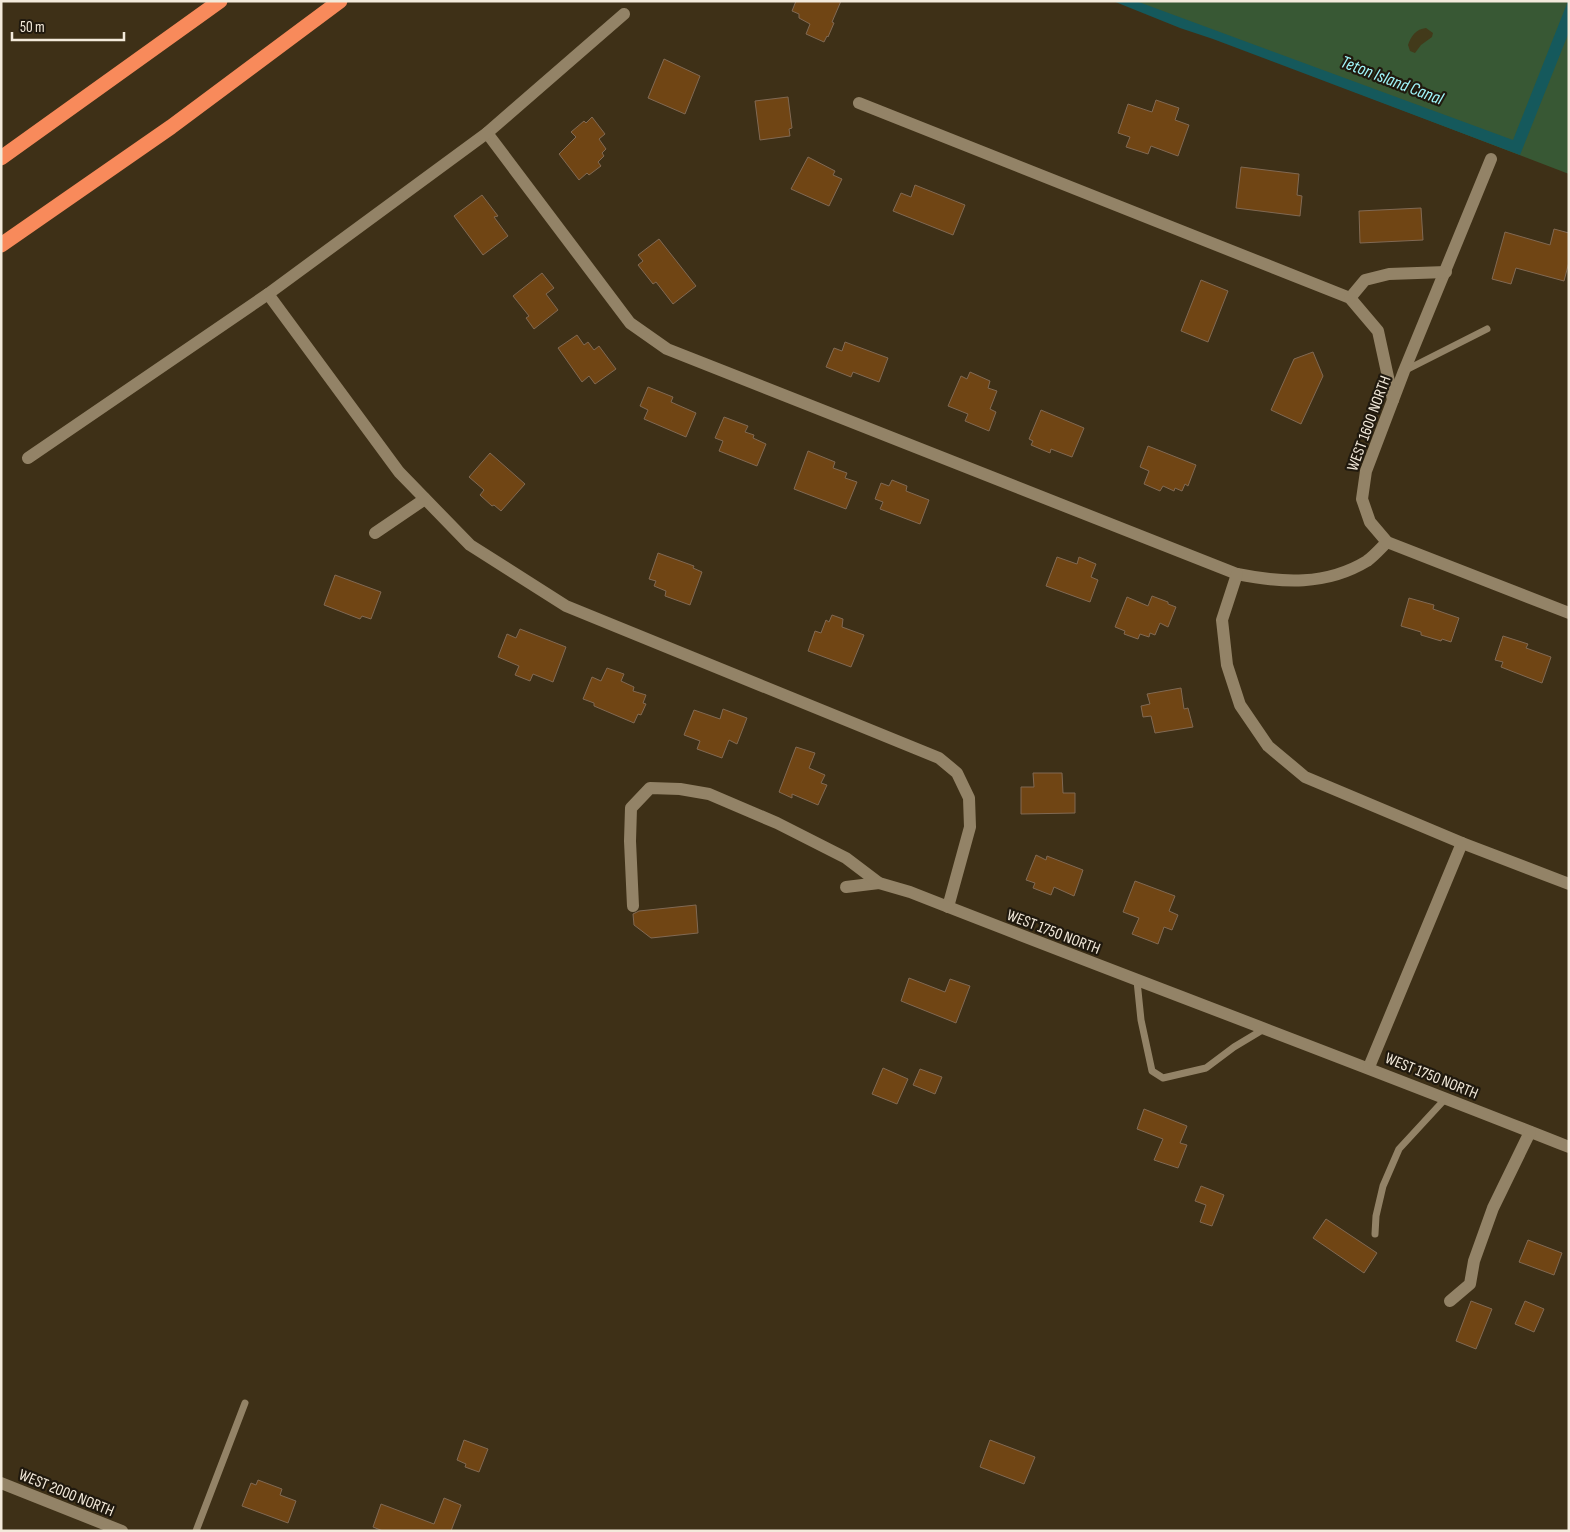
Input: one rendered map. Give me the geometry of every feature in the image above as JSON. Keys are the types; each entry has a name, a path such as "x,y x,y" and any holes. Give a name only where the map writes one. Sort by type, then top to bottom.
{"highway":[{"path":"1,158 220,1"},
{"path":"1,245 171,127 340,1"}],"street":[{"path":"28,458 268,294 487,133 624,14"},
{"path":"859,102 1350,298 1378,332 1393,400"},
{"path":"487,133 630,323 667,348 1237,574 1269,580 1302,581 1340,574 1368,560 1387,542"},
{"name":"WEST 1600 NORTH","path":"1491,159 1404,372 1366,471 1362,499 1370,522 1387,542 1569,613"},
{"path":"1350,298 1364,280 1389,274 1446,272"},
{"path":"268,294 399,472 470,545 566,606 939,758 957,773 969,798 970,827 948,907"},
{"path":"375,533 425,499"},
{"path":"1237,574 1222,620 1228,665 1240,705 1268,746 1305,777 1462,843 1569,884"},
{"name":"WEST 1750 NORTH","path":"634,906 630,841 631,808 650,788 680,789 709,794 777,823 846,858 879,883 910,892 1137,981 1369,1068 1569,1147"},
{"path":"1369,1068 1462,843"},
{"path":"846,887 879,883"},
{"path":"1450,1301 1470,1284 1474,1261 1493,1208 1530,1132"},
{"name":"WEST 2000 NORTH","path":"1,1483 122,1531"}],"lane":[{"path":"1404,372 1487,329"},
{"path":"1137,981 1141,1020 1152,1071 1163,1078 1206,1068 1234,1047 1265,1028"},
{"path":"1375,1234 1376,1216 1383,1186 1399,1149 1446,1098"},
{"path":"196,1531 245,1404"}],"green space":[{"path":"1117,1 1569,1 1569,174"}],"sand":[{"path":"1426,28 1433,33 1432,37 1421,45 1415,53 1410,51 1408,45 1412,36 1417,31"}],"water":[{"path":"1113,1 1136,1 1513,140 1568,1 1569,32 1520,155 1180,28"}],"building":[{"path":"796,1 841,1 832,22 834,23 824,42 806,34 810,24 799,18 799,14 792,11"},
{"path":"664,59 700,76 685,114 648,98"},
{"path":"788,97 792,128 789,129 790,136 760,140 755,101"},
{"path":"1156,100 1179,108 1175,120 1189,125 1178,156 1151,146 1148,154 1126,147 1130,137 1118,133 1128,104 1152,112"},
{"path":"592,117 605,134 599,139 606,149 602,153 604,156 598,162 601,166 589,175 587,173 579,180 559,154 576,137 571,132"},
{"path":"808,157 835,171 833,175 842,179 829,206 791,189"},
{"path":"1241,167 1299,174 1297,195 1302,196 1300,216 1236,208"},
{"path":"915,185 965,205 953,235 893,211 901,193 911,197"},
{"path":"482,195 498,216 494,217 508,236 483,255 454,216"},
{"path":"1421,208 1423,240 1360,243 1359,211"},
{"path":"1554,229 1569,233 1569,262 1564,281 1516,268 1511,284 1492,279 1505,232 1550,245"},
{"path":"659,239 696,286 673,304 656,282 653,284 638,265 643,261 638,255"},
{"path":"542,273 554,288 546,294 558,310 534,329 526,318 529,316 513,296"},
{"path":"1201,280 1228,291 1208,342 1181,331"},
{"path":"577,335 584,345 588,342 594,350 599,346 616,369 595,384 589,376 582,382 558,348"},
{"path":"845,342 888,358 879,382 853,372 851,377 826,367 834,348 842,351"},
{"path":"1313,352 1323,376 1301,424 1271,410 1294,359"},
{"path":"970,372 990,381 988,388 997,391 990,409 996,412 989,431 965,421 968,414 948,406 961,376 967,379"},
{"path":"648,387 673,397 671,402 696,413 686,437 644,419 648,410 640,406"},
{"path":"1041,410 1084,428 1072,457 1051,449 1050,453 1031,445 1033,441 1029,439"},
{"path":"724,417 748,426 745,432 754,435 753,438 766,444 757,466 719,451 723,441 715,438"},
{"path":"1148,446 1196,465 1188,486 1185,484 1182,491 1175,488 1174,491 1163,486 1160,491 1144,484 1149,471 1140,467"},
{"path":"808,451 835,462 833,468 847,473 845,478 857,482 846,509 794,489"},
{"path":"490,453 525,484 501,511 480,495 484,490 469,477"},
{"path":"892,480 907,486 906,491 929,500 920,524 880,509 883,502 875,499 881,483 889,486"},
{"path":"658,553 694,566 693,568 702,572 690,605 665,596 666,591 654,586 656,581 649,579"},
{"path":"1057,557 1077,564 1079,557 1096,564 1091,577 1098,580 1090,602 1046,586"},
{"path":"335,575 381,592 371,619 362,616 360,619 324,605"},
{"path":"1152,596 1176,607 1168,627 1160,623 1155,635 1150,633 1149,637 1140,634 1138,639 1124,634 1125,631 1115,627 1127,597 1148,606"},
{"path":"1409,598 1434,605 1433,609 1459,618 1451,642 1421,635 1421,632 1401,626"},
{"path":"832,615 843,619 842,627 864,635 851,667 808,651 815,631 821,633 826,620 829,622"},
{"path":"520,629 566,647 553,682 533,674 530,681 515,675 519,666 498,657 507,634 516,638"},
{"path":"1503,636 1528,644 1526,648 1551,657 1542,683 1501,667 1503,662 1495,660"},
{"path":"607,668 624,674 621,681 634,687 633,691 646,695 643,703 646,704 641,715 638,714 634,723 594,706 594,703 583,699 592,677 601,681"},
{"path":"1181,688 1184,709 1188,708 1193,727 1155,733 1151,716 1143,717 1141,706 1150,704 1147,694"},
{"path":"723,709 747,718 737,744 729,740 722,758 697,749 700,741 684,735 694,710 720,719"},
{"path":"796,747 815,753 809,768 825,775 821,783 827,785 818,805 792,794 792,798 779,792"},
{"path":"1033,773 1062,773 1063,793 1075,793 1075,813 1021,814 1021,787 1034,787"},
{"path":"1036,855 1046,860 1047,856 1083,870 1074,896 1054,887 1051,895 1033,888 1035,883 1026,880"},
{"path":"1135,881 1175,896 1169,911 1178,915 1172,930 1164,927 1158,944 1132,934 1139,918 1123,912"},
{"path":"696,905 698,933 651,938 634,925 633,914 639,911"},
{"path":"909,978 945,992 950,979 970,986 956,1023 901,1001"},
{"path":"883,1068 908,1079 897,1104 872,1094"},
{"path":"920,1069 942,1077 935,1094 913,1085"},
{"path":"1144,1109 1187,1126 1180,1143 1187,1145 1178,1168 1154,1160 1163,1139 1137,1129"},
{"path":"1201,1186 1224,1195 1212,1226 1200,1222 1206,1205 1195,1201"},
{"path":"1326,1219 1377,1253 1364,1273 1313,1238"},
{"path":"1528,1240 1562,1253 1554,1275 1519,1262"},
{"path":"1471,1301 1492,1309 1476,1349 1456,1341"},
{"path":"1525,1301 1544,1309 1534,1332 1515,1324"},
{"path":"464,1440 488,1449 479,1472 465,1467 466,1464 457,1460"},
{"path":"990,1440 1035,1457 1024,1484 980,1467"},
{"path":"258,1480 282,1489 280,1495 296,1501 288,1523 242,1506 251,1483 256,1485"},
{"path":"444,1498 461,1505 451,1531 383,1531 373,1527 381,1504 434,1524"}],"water label":[{"name":"Teton Island Canal","path":"1392,80"}]}
